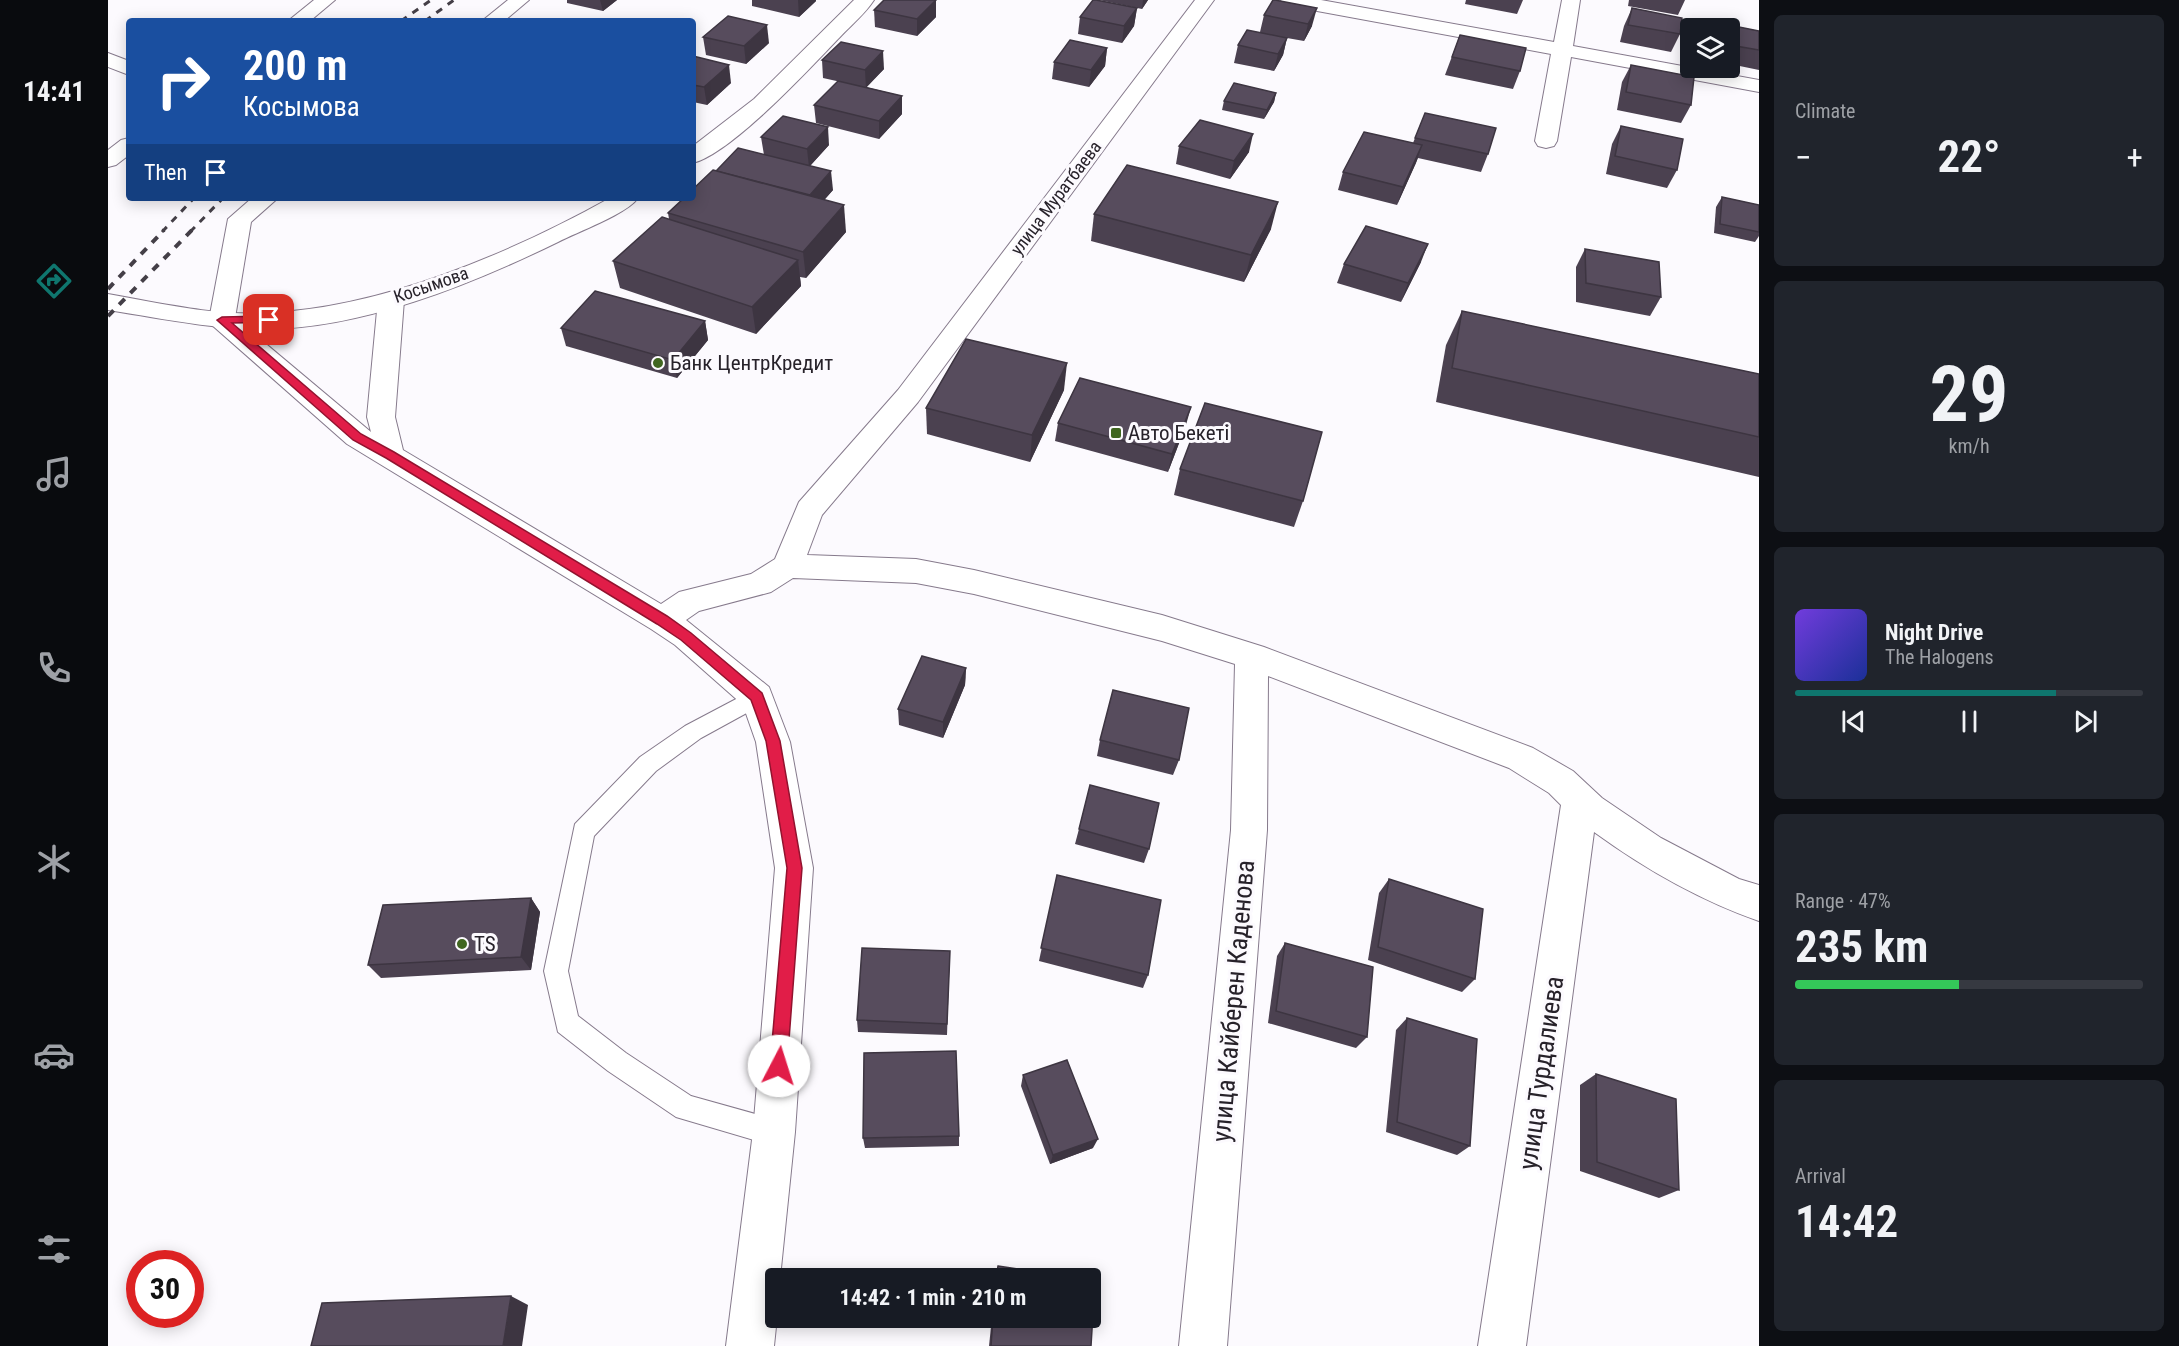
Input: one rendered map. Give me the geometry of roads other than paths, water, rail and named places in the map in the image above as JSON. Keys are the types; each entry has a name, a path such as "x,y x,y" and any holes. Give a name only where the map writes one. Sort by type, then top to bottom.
{"street":[{"path":"302,18 326,0"},
{"path":"496,18 520,0"},
{"path":"696,154 711,145 788,79 865,0"},
{"name":"улица Муратбаева","path":"788,566 809,510 908,396 1205,0"},
{"path":"1290,0 1759,86"},
{"path":"1546,141 1571,0"},
{"path":"108,59 126,68"},
{"path":"108,160 126,147"},
{"path":"262,201 240,219 222,320 357,437 662,620 686,636 757,697 773,741 795,868 774,1132 750,1346"},
{"name":"Косымова","path":"108,302 222,320 292,319 362,308 428,289 521,252 620,201"},
{"path":"390,455 381,417 391,300"},
{"path":"662,620 690,601 760,584 788,566 916,572 974,582 1162,628 1252,656 1521,758 1561,782 1589,809 1648,850 1729,893 1759,903"},
{"name":"улица Кайберен Каденова","path":"1203,1346 1249,830 1252,656"},
{"name":"улица Турдалиева","path":"1502,1346 1580,800"}],"lane":[{"path":"757,697 693,732 648,764 583,831 556,971 567,1023 618,1062 685,1108 774,1132"}],"railway":[{"path":"405,18 431,0"},
{"path":"429,18 454,0"},
{"path":"162,232 191,201"},
{"path":"190,232 220,201"},
{"path":"108,289 164,230"},
{"path":"108,316 192,230"}],"place":[{"name":"Банк ЦентрКредит","path":"658,363"},
{"name":"Авто Бекетi","path":"1116,433"},
{"name":"TS","path":"462,944"}]}
